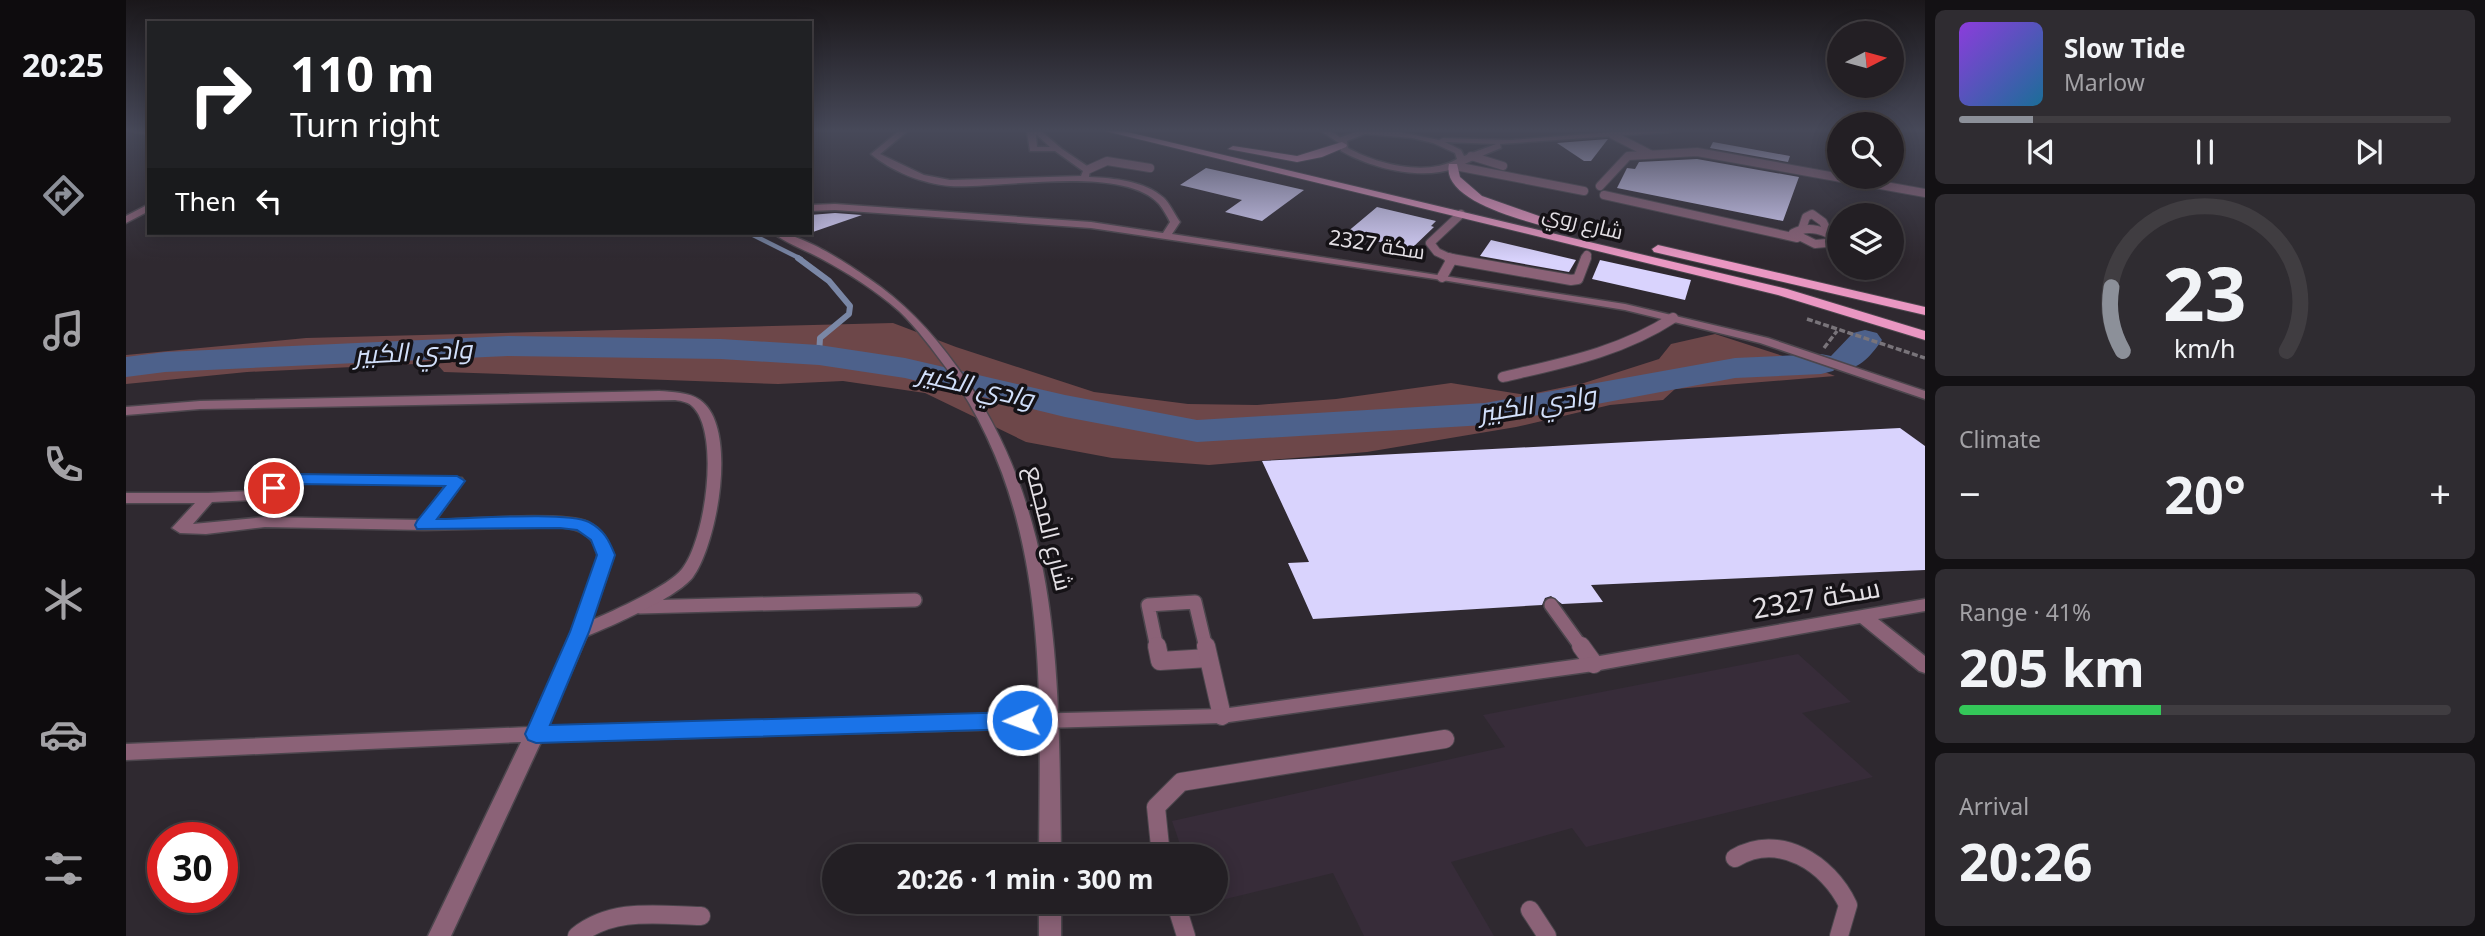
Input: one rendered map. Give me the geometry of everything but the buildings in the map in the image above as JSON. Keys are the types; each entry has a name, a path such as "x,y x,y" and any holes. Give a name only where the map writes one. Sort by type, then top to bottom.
{"main road":[{"name":"شارع روي","path":"1291,174 1782,292 1925,336"},
{"name":"شارع روي","path":"1331,174 1925,309"},
{"path":"1453,174 1452,177 1474,196 1525,216 1574,230"},
{"path":"1782,292 1844,320 1925,346"}],"street":[{"path":"919,174 930,179 964,184 1085,175 1138,187 1164,201 1171,210 1175,222 1166,236"},
{"path":"126,220 147,208"},
{"name":"سكة 2327","path":"812,208 1012,218 1166,236 1626,307 1765,340 1925,395"},
{"name":"شارع المجمع","path":"782,235 857,275 905,311 961,378 1001,448 1023,507 1037,566 1045,631 1049,719 1049,844"},
{"path":"126,411 200,405 589,396 659,395 686,398 698,404 705,413 715,449 711,498 702,549 687,574 640,607 580,632"},
{"path":"126,498 253,495 295,479 457,481 424,525"},
{"path":"208,498 180,528 206,529 265,522 424,525 560,522 582,525 599,537 606,555 580,632 536,734 439,936"},
{"name":"سكة 2327","path":"126,752 536,734 1222,716 1594,664 1925,605"},
{"path":"1864,617 1925,666"},
{"path":"1050,914 1050,936"}],"lane":[{"path":"1508,174 1604,190 1799,232 1827,234"},
{"path":"1531,174 1586,188"},
{"path":"1604,190 1616,174"},
{"path":"1818,174 1925,193"},
{"path":"1461,214 1430,243 1437,252 1452,259 1571,280 1578,279 1587,255"},
{"path":"1799,232 1806,217 1812,214 1823,222 1827,230"},
{"path":"1799,232 1827,245"},
{"path":"1442,277 1452,259"},
{"path":"1503,377 1610,352 1649,336 1673,318"},
{"path":"640,607 915,600"},
{"path":"1208,658 1160,661 1147,605 1195,602 1222,716"},
{"path":"1550,605 1594,664"},
{"path":"1160,844 1156,807 1181,782 1445,739"},
{"path":"1735,858 1744,850 1759,846 1797,854 1818,865 1839,886 1848,905 1839,936"},
{"path":"1530,910 1547,936"},
{"path":"1179,914 1186,936"},
{"path":"578,936 600,921 618,916 701,916"}],"path":[{"path":"1807,319 1925,358"}],"shaded area":[{"path":"893,323 956,347 1094,392 1188,404 1257,405 1336,399 1451,383 1526,395 1584,383 1659,359 1671,344 1715,334 1835,376 1675,389 1663,400 1610,405 1516,427 1367,452 1209,465 1112,458 1026,442 925,393 843,381 778,384 444,372 436,363 247,372 126,384 126,355 306,338"},
{"path":"1798,654 1851,702 1802,713 1873,777 1586,847 1572,828 1451,862 1494,936 1364,936 1333,873 1228,898 1228,844 1180,844 1172,821 1505,747 1483,715"}],"waterway":[{"path":"753,235 801,259"},
{"path":"798,258 829,281 850,306 849,314 820,338 819,355"},
{"name":"وادي الكبير","path":"1845,360 1865,340"},
{"name":"وادي الكبير","path":"126,367 165,362 508,346 721,349 819,355 905,368 1065,406 1197,431 1485,414 1735,368 1821,364"}],"route":[{"path":"274,488 295,479 457,481 424,525 560,522 582,525 599,537 606,555 580,632 536,734 1022,720"}]}
